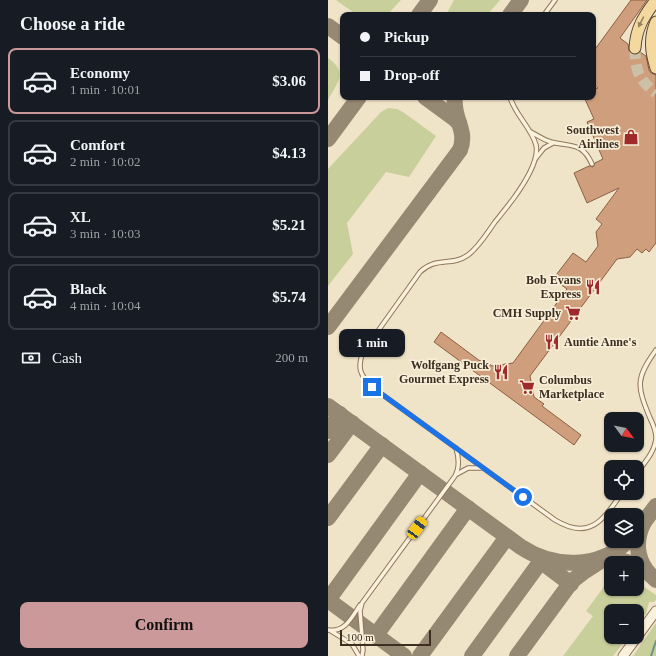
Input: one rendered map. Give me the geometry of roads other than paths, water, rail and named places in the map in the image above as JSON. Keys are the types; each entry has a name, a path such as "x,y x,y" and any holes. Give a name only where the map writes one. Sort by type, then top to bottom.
{"main road":[{"path":"634,48 639,25 656,0"},
{"path":"655,65 651,38 656,22"}],"street":[{"path":"623,656 656,611"}],"lane":[{"path":"546,12 556,0"},
{"path":"511,100 514,108 530,132 536,152 534,163"},
{"path":"530,132 543,139 577,147 583,150 587,154 592,164"},
{"path":"554,142 542,150 519,190 473,251 458,260 433,263 420,272 363,352 359,366 361,374 366,381 564,526 571,528 587,528 595,525 602,520 617,500"},
{"path":"644,464 650,456 656,438 654,427 642,398 640,385 643,370 656,350"},
{"path":"329,630 343,628 458,472 459,462 456,448"},
{"path":"455,476 459,472 468,468 483,468"},
{"path":"361,656 363,650 360,611 362,603"},
{"path":"329,630 352,644 361,656"}],"waterway":[{"path":"651,656 656,641"}],"tunnel":[{"path":"635,48 639,74 645,83 656,93"}],"place":[{"name":"Southwest Airlines","path":"631,137"},
{"name":"Bob Evans Express","path":"593,287"},
{"name":"CMH Supply","path":"573,313"},
{"name":"Auntie Anne's","path":"552,342"},
{"name":"Wolfgang Puck Gourmet Express","path":"501,372"},
{"name":"Columbus Marketplace","path":"527,387"}]}
